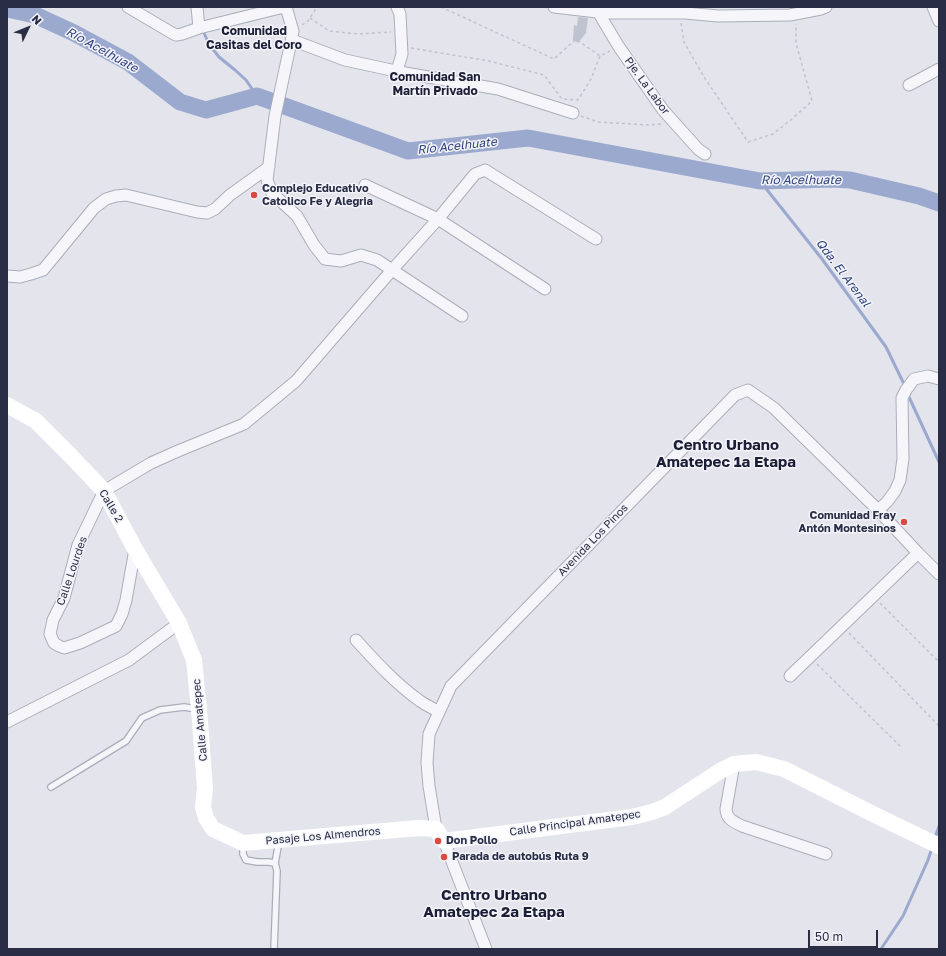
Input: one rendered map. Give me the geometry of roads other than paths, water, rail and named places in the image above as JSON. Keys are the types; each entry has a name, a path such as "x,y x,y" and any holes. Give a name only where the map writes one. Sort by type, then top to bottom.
{"street":[{"path":"128,7 178,35 199,28 285,7 292,36 275,116 267,180 272,193 297,216 314,245 326,259 341,261 361,255 377,260 462,316"},
{"path":"197,7 199,28"},
{"path":"397,7 400,14 402,54 397,71"},
{"path":"554,7 606,13 680,13 718,16 790,15 826,7"},
{"name":"Pje. La Labor","path":"598,12 620,48 663,110 698,149 705,154"},
{"path":"292,36 345,60 498,89 573,113"},
{"path":"909,85 939,69"},
{"path":"7,276 20,277 43,270 94,208 106,199 126,195 207,213 269,167"},
{"path":"104,491 151,463 244,424 296,381 392,270 438,220 475,174 485,170 596,239"},
{"path":"365,185 438,220 545,289"},
{"path":"878,510 887,502 895,491 900,480 904,458 902,398 914,379 928,376 939,379"},
{"name":"Avenida Los Pinos","path":"486,949 440,835 429,786 427,763 429,734 450,686 735,395 748,390 774,408 878,510 939,574"},
{"name":"Calle 2","path":"7,405 36,421 104,491 135,549 176,617"},
{"name":"Calle Lourdes","path":"104,491 78,545 64,598 53,620 50,634 54,643 64,648 80,643 116,626 122,614 126,600 135,549"},
{"path":"790,676 918,553"},
{"path":"7,722 128,660 176,617"},
{"name":"Calle Amatepec","path":"176,617 194,660 200,709 205,788 203,807 206,818 213,830"},
{"path":"356,640 408,692 421,702 439,712"},
{"name":"Calle Principal Amatepec","path":"440,835 632,817 652,812 665,806 720,771 734,764 756,762 784,769 939,846"},
{"path":"734,764 726,809 728,818 742,826 826,854"},
{"name":"Pasaje Los Almendros","path":"213,830 243,843 419,828 440,835"}],"lane":[{"path":"51,787 126,741 142,718 160,710 184,708 200,709"},
{"path":"274,949 277,871 275,863 279,839"},
{"path":"243,843 243,854 246,860 275,863"}],"waterway":[{"name":"Río Acelhuate","path":"7,9 35,15 74,33 128,62 180,102 206,110 257,96 408,151 528,138 760,181 850,180 919,196 939,203"},
{"path":"204,33 209,44 219,57 246,80 257,96"},
{"name":"Qda. El Arenal","path":"760,181 822,259 886,347 903,382"},
{"name":"Qda. El Arenal","path":"909,397 939,462"},
{"name":"Qda. El Arenal","path":"936,835 939,826"},
{"name":"Qda. El Arenal","path":"881,949 903,916 931,851"}],"place":[{"name":"Complejo Educativo Catolico Fe y Alegria","path":"254,195"},
{"name":"Comunidad Fray Antón Montesinos","path":"904,522"},
{"name":"Don Pollo","path":"438,841"},
{"name":"Parada de autobús Ruta 9","path":"444,857"}],"district":[{"name":"Comunidad Casitas del Coro","path":"254,38"},
{"name":"Comunidad San Martín Privado","path":"435,84"},
{"name":"Centro Urbano Amatepec 1a Etapa","path":"726,454"},
{"name":"Centro Urbano Amatepec 2a Etapa","path":"494,904"}]}
